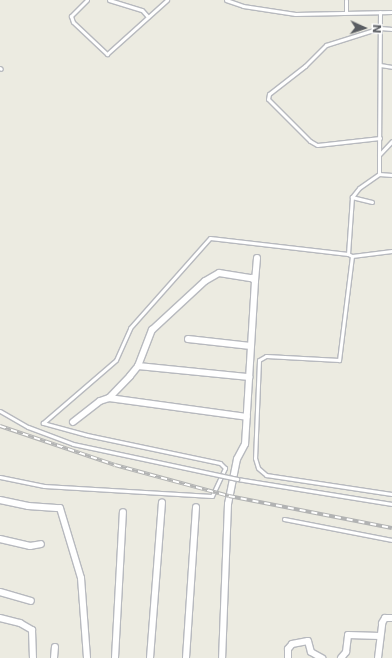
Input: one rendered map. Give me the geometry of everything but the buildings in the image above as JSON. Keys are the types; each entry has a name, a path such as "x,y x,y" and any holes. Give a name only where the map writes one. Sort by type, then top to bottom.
{"street":[{"path":"222,658 228,504 237,459 245,444 257,258"},
{"path":"109,398 138,366 152,330 204,281 219,274 252,278 255,281"},
{"path":"188,339 251,346"},
{"path":"138,366 249,377"},
{"path":"73,422 100,401 109,398 247,417"},
{"path":"0,500 28,506 60,508 81,578 87,658"},
{"path":"150,658 162,502"},
{"path":"186,658 196,506"},
{"path":"115,658 123,512"},
{"path":"0,539 30,546 41,544"},
{"path":"0,592 31,601"},
{"path":"0,618 20,623 32,630 33,658"},
{"path":"378,658 380,636 384,619 392,618"},
{"path":"341,658 346,652 348,635 380,636"},
{"path":"288,658 288,649 292,644 308,641 311,652 322,658"},
{"path":"54,647 54,658"}],"lane":[{"path":"87,0 71,16 73,22 107,54 167,0"},
{"path":"109,0 142,10 148,17"},
{"path":"226,0 243,6 295,14 392,12"},
{"path":"346,0 346,12"},
{"path":"379,174 380,12"},
{"path":"380,138 317,145 310,141 268,99 269,94 305,66 326,45 380,28 392,29"},
{"path":"380,65 392,67"},
{"path":"380,155 392,141"},
{"path":"348,254 352,197 359,188 379,174 392,175"},
{"path":"352,197 372,202"},
{"path":"0,477 44,486 212,496 225,468 220,463 88,435 43,423 116,360 130,328 210,238 348,254 352,256 392,250"},
{"path":"352,256 339,360 266,356 259,360 255,458 258,468 266,475 392,494"},
{"path":"0,411 28,427 73,444 237,479 392,504"},
{"path":"284,519 392,540"}],"railway":[{"path":"0,426 115,465 229,496 392,528"}]}
